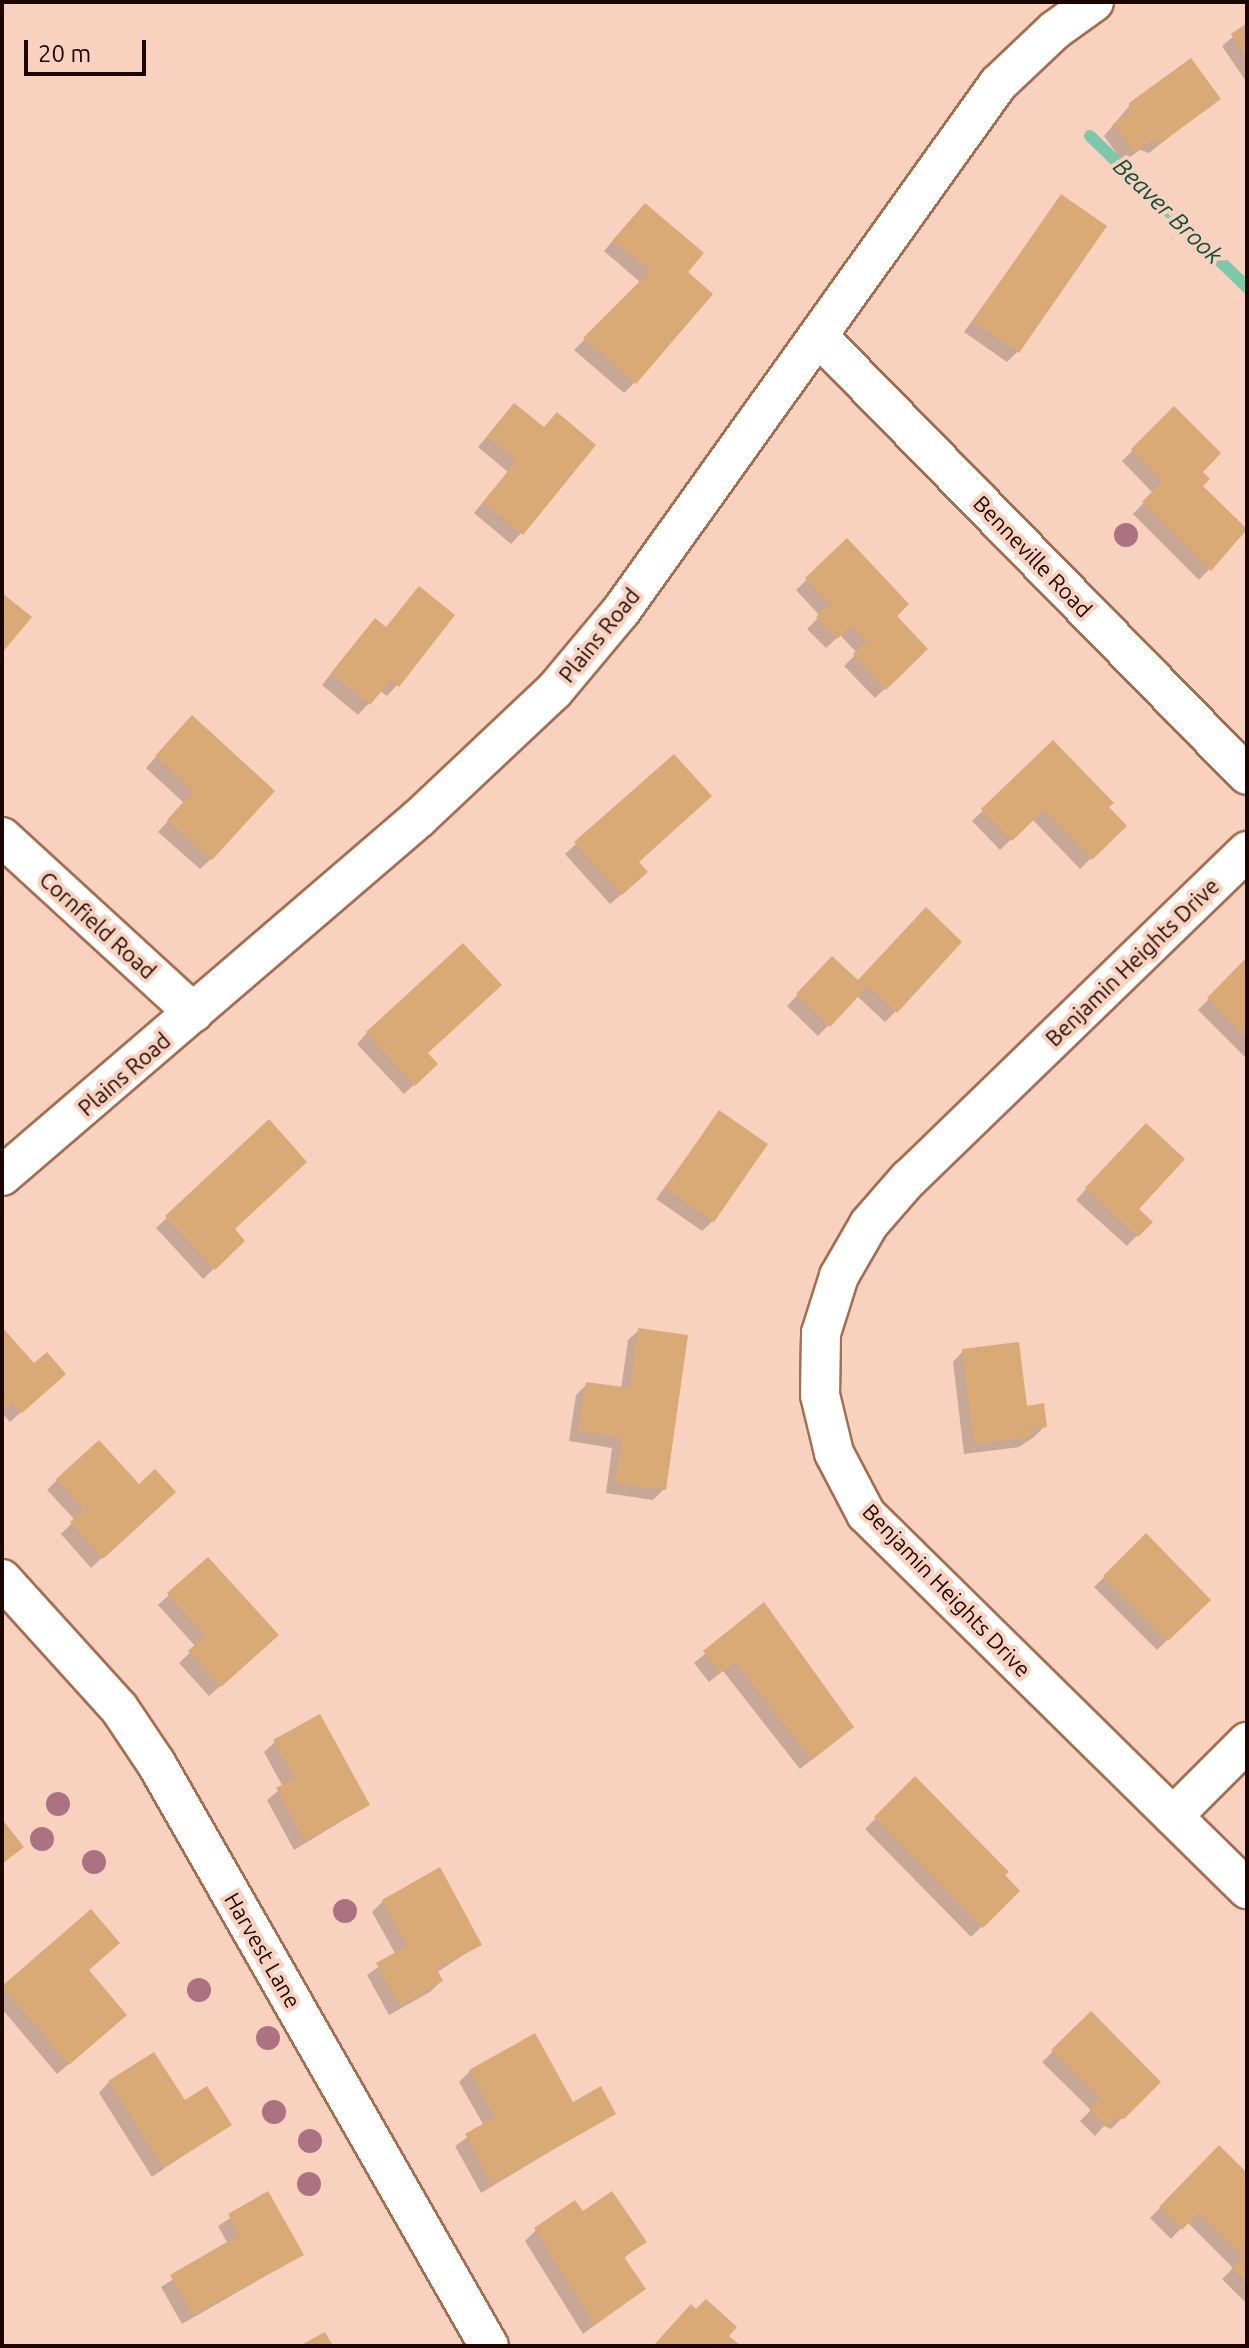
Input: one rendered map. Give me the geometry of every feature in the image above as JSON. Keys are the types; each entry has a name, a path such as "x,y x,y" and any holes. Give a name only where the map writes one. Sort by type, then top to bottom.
{"street":[{"name":"Plains Road","path":"2,1176 419,818 554,691 621,611 998,84 1055,30 1094,2"},
{"name":"Benneville Road","path":"819,337 1247,775"},
{"name":"Cornfield Road","path":"2,837 194,1013"},
{"name":"Benjamin Heights Drive","path":"1247,851 909,1178 861,1237 839,1276 821,1333 820,1395 834,1453 866,1514 1247,1889"},
{"name":"Harvest Lane","path":"2,1579 119,1708 156,1763 489,2346"},
{"path":"1173,1816 1247,1742"}],"building":[{"path":"1247,23 1247,58 1231,34"},
{"path":"1191,58 1221,99 1161,143 1152,140 1135,153 1113,124 1129,113 1129,103"},
{"path":"1061,194 1107,226 1019,353 973,321"},
{"path":"645,203 704,253 688,272 713,294 636,384 583,338 650,271 613,240"},
{"path":"514,403 544,427 557,412 596,445 523,535 483,502 517,460 487,436"},
{"path":"1174,406 1221,453 1203,472 1210,479 1203,486 1247,529 1211,571 1142,502 1162,481 1131,449"},
{"path":"847,538 909,604 897,616 928,649 886,690 853,654 867,641 851,626 837,639 816,617 830,604 805,578"},
{"path":"419,586 455,615 399,687 391,680 370,705 331,673 375,618 386,627"},
{"path":"2,593 32,617 2,653"},
{"path":"192,715 275,791 212,860 167,820 193,791 155,756"},
{"path":"1053,740 1114,803 1109,807 1127,826 1092,860 1044,810 1012,841 981,809"},
{"path":"674,754 712,796 639,862 648,872 622,895 574,842"},
{"path":"926,907 962,942 897,1013 868,986 830,1027 796,994 832,956 858,980"},
{"path":"463,943 502,985 428,1053 438,1064 415,1086 366,1032"},
{"path":"1247,957 1247,1038 1207,998"},
{"path":"719,1110 768,1144 714,1222 665,1188"},
{"path":"269,1119 307,1162 235,1229 245,1241 215,1270 165,1216"},
{"path":"1146,1123 1185,1159 1139,1209 1153,1222 1138,1237 1085,1188"},
{"path":"2,1327 34,1363 47,1352 66,1374 22,1413 12,1403 2,1412"},
{"path":"638,1328 688,1335 666,1490 615,1483 622,1438 578,1431 586,1382 630,1388"},
{"path":"1019,1342 1027,1406 1044,1403 1047,1427 1030,1429 1031,1437 974,1444 962,1349"},
{"path":"99,1440 139,1484 155,1469 176,1492 103,1559 70,1522 84,1509 56,1479"},
{"path":"1146,1533 1211,1600 1168,1641 1103,1576"},
{"path":"208,1557 279,1635 221,1687 188,1651 205,1636 167,1593"},
{"path":"764,1602 854,1727 812,1760 735,1662 720,1673 703,1651"},
{"path":"320,1714 370,1805 305,1841 276,1788 295,1778 273,1740"},
{"path":"915,1776 1009,1872 1005,1875 1020,1891 983,1928 874,1817"},
{"path":"2,1819 24,1847 2,1864"},
{"path":"440,1867 482,1945 437,1969 443,1981 400,2006 376,1963 407,1946 382,1900"},
{"path":"91,1909 120,1943 89,1970 127,2015 69,2065 2,1986"},
{"path":"1091,2011 1161,2082 1124,2119 1116,2117 1107,2127 1089,2109 1100,2098 1051,2050"},
{"path":"535,2033 573,2102 601,2086 616,2114 492,2184 465,2134 495,2117 469,2070"},
{"path":"154,2052 185,2100 207,2086 232,2125 164,2168 108,2081"},
{"path":"1219,2145 1247,2173 1247,2284 1231,2267 1242,2256 1198,2213 1182,2230 1159,2207"},
{"path":"268,2191 304,2255 193,2315 170,2275 239,2235 228,2214"},
{"path":"612,2191 647,2242 624,2257 646,2289 595,2325 534,2228 575,2200 583,2211"},
{"path":"706,2299 737,2327 729,2336 741,2346 653,2346 691,2304 696,2309"},
{"path":"325,2332 333,2346 299,2346"}],"waterway":[{"name":"Beaver Brook","path":"1090,136 1247,287"}]}
